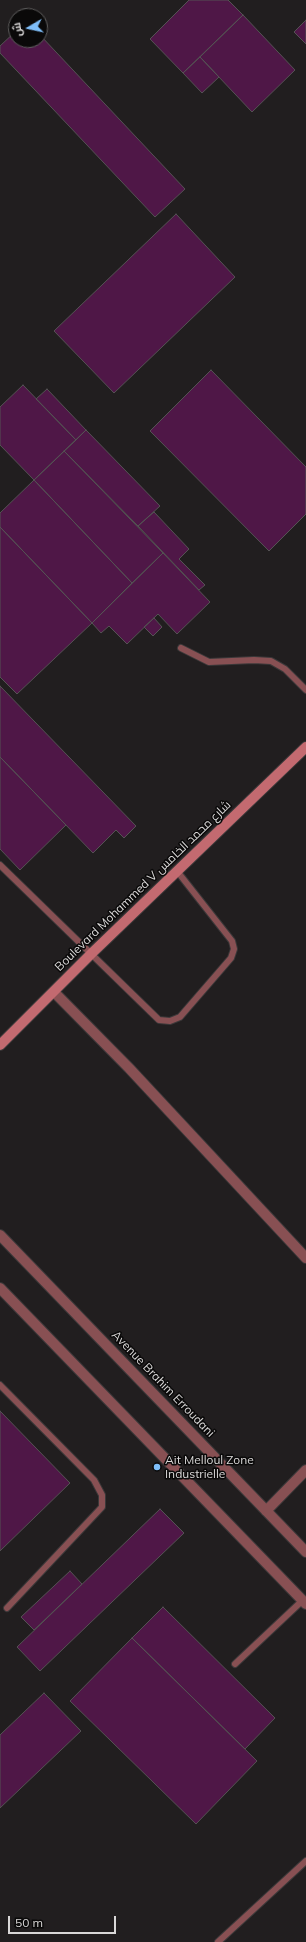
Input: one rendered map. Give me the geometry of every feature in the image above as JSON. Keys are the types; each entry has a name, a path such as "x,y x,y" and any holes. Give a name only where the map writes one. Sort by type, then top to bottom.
{"main road":[{"name":"Boulevard Mohammed V شارع محمد الخامس","path":"0,1045 92,953 306,746"}],"street":[{"path":"54,992 134,1074 306,1258"},
{"name":"Avenue Brahim Erroudani","path":"0,1235 306,1552"},
{"path":"0,1288 305,1600"},
{"path":"266,1511 306,1470"}],"lane":[{"path":"181,648 209,662 254,660 271,661 285,669 306,690"},
{"path":"0,865 92,953 159,1020 170,1021 180,1017 231,958 234,949 232,941 177,871"},
{"path":"0,1385 94,1480 102,1495 102,1507 7,1608"},
{"path":"235,1664 305,1600"},
{"path":"218,1942 306,1861"}],"building":[{"path":"189,0 228,0 243,15 183,73 150,39"},
{"path":"243,15 295,70 252,112 200,57"},
{"path":"306,20 306,44 294,32"},
{"path":"8,38 8,48 48,48 48,43 185,189 155,217 0,53 0,46"},
{"path":"200,57 219,77 202,93 183,73"},
{"path":"176,214 235,277 114,393 54,331"},
{"path":"211,370 306,467 306,514 269,551 150,431"},
{"path":"23,385 76,440 34,480 0,445 0,407"},
{"path":"47,389 86,430 76,440 36,399"},
{"path":"86,430 160,506 138,526 64,451"},
{"path":"64,451 163,553 132,583 34,480"},
{"path":"34,480 132,583 92,623 0,527 0,513"},
{"path":"154,512 189,549 179,559 205,585 199,590 138,526"},
{"path":"0,527 92,623 17,694 0,677"},
{"path":"163,553 210,602 177,634 158,614 127,644 109,626 101,633 92,623"},
{"path":"154,618 162,627 153,636 144,627"},
{"path":"0,686 136,826 124,838 116,830 93,853 0,757"},
{"path":"0,757 66,825 20,870 0,849"},
{"path":"0,1411 70,1483 0,1551"},
{"path":"160,1509 184,1533 40,1671 17,1647"},
{"path":"70,1571 82,1584 34,1630 21,1617"},
{"path":"163,1607 275,1718 245,1749 132,1638"},
{"path":"132,1638 257,1761 196,1824 70,1701"},
{"path":"44,1693 81,1731 0,1808 0,1735"}],"place":[{"name":"Ait Melloul Zone Industrielle","path":"157,1467"}]}
